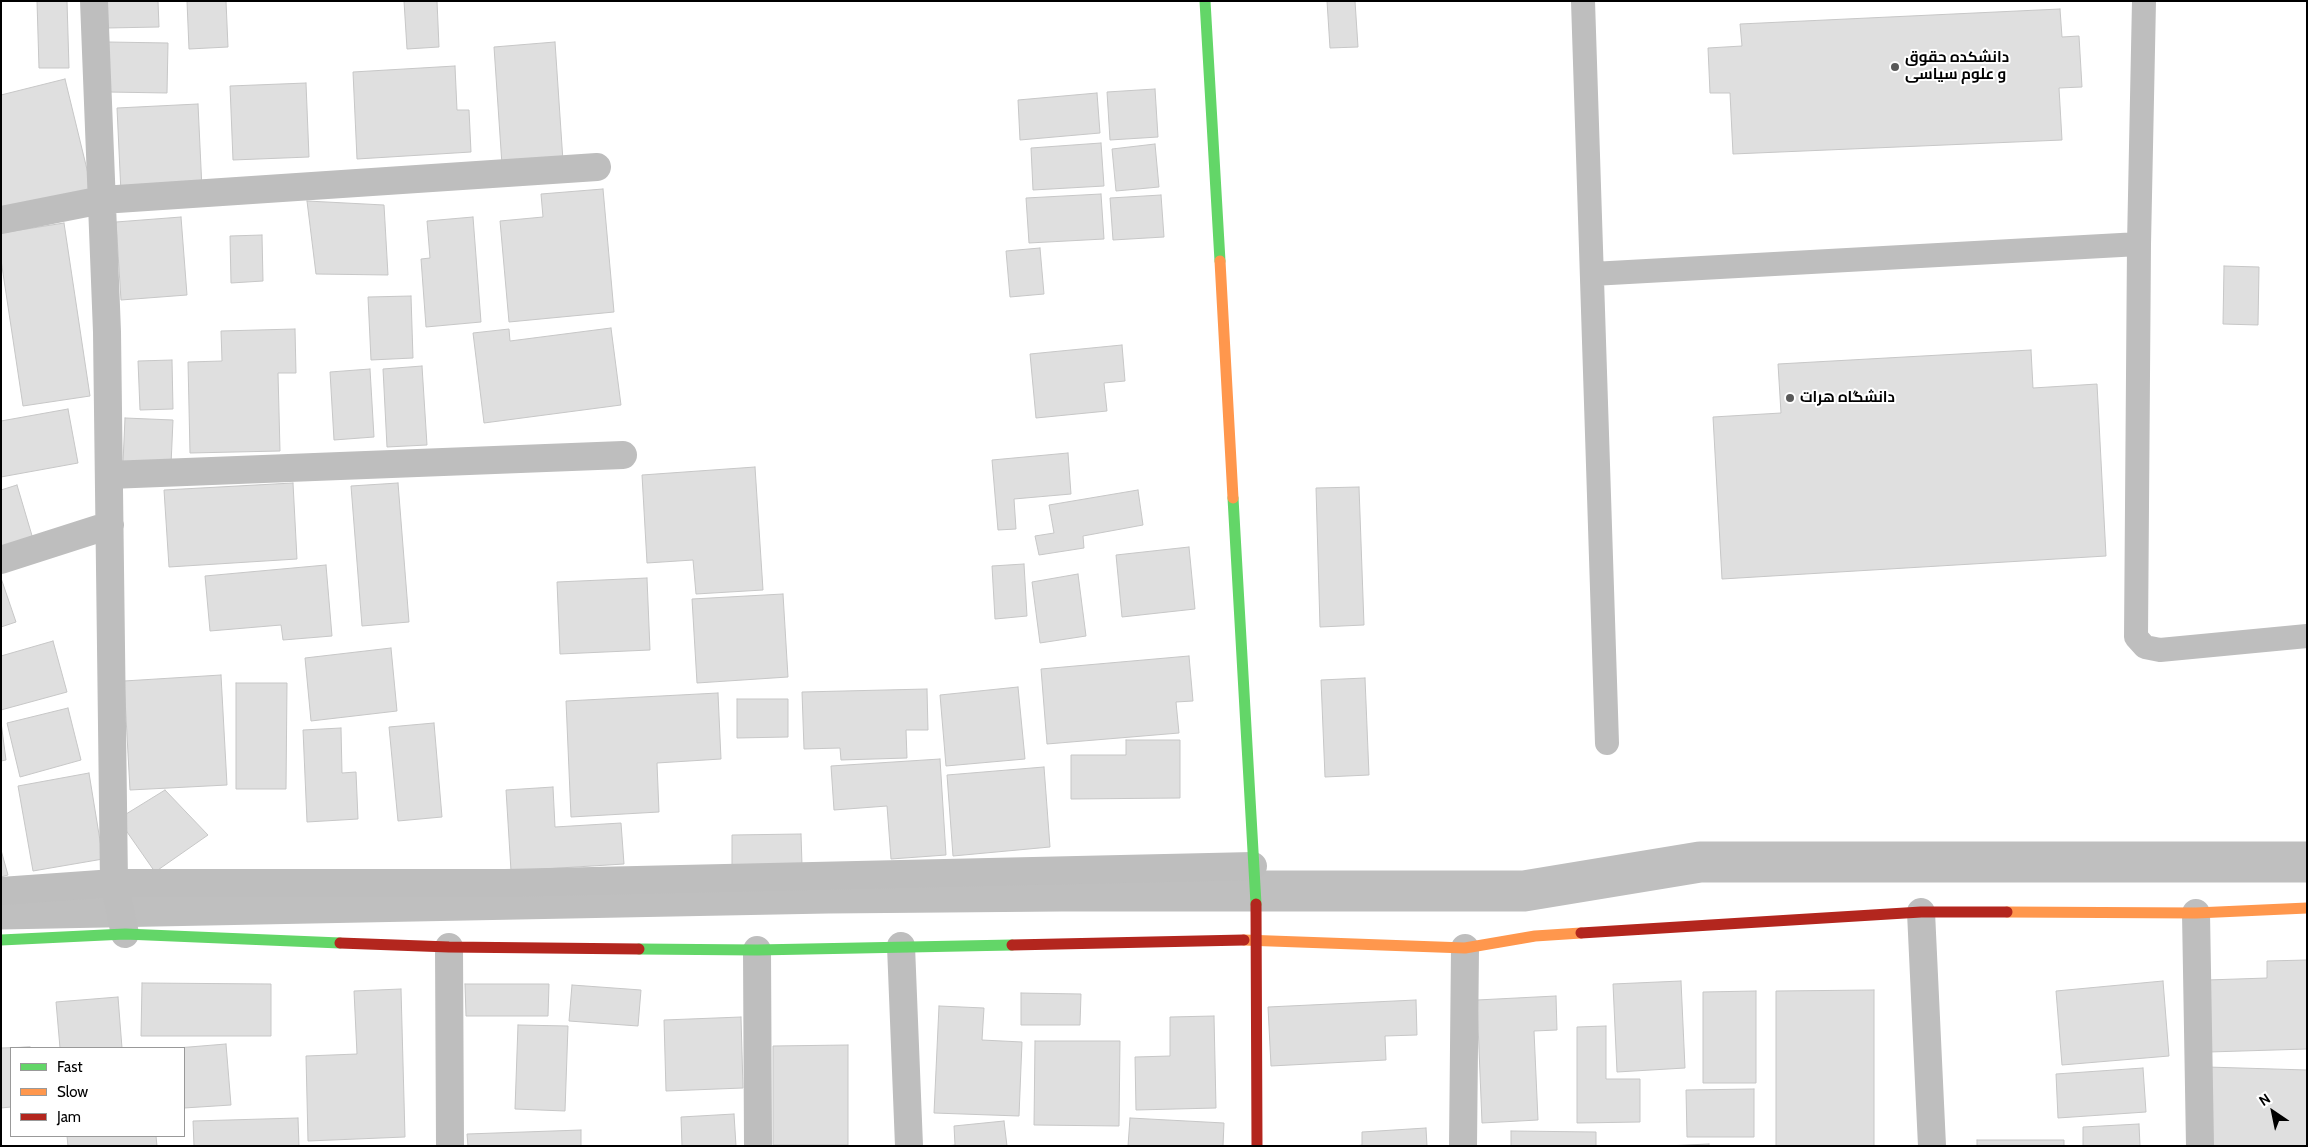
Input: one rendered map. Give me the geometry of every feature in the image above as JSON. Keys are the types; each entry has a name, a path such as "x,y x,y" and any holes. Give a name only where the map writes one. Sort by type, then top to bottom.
{"street":[{"path":"94,1 107,332 114,883 123,926"},
{"path":"1205,1 1253,866 1258,919 1257,1146"},
{"path":"1,220 102,200 598,167"},
{"path":"109,475 623,455"},
{"path":"1,560 110,525"},
{"path":"1,891 114,883 505,883 1253,866"},
{"path":"1,940 123,926 449,947 757,950 1257,940 1465,948 1535,936 1922,912 2196,913 2307,908"},
{"path":"1922,912 1932,1146"},
{"path":"2196,913 2200,1146"},
{"path":"901,946 909,1146"},
{"path":"449,947 450,1146"},
{"path":"1463,1146 1465,948"},
{"path":"757,950 758,1146"}],"lane":[{"path":"1583,1 1607,743"},
{"path":"2144,1 2139,244 2136,637 2145,647 2160,650 2307,636"},
{"path":"1592,274 2139,244"}],"building":[{"path":"37,1 67,1 69,68 39,68"},
{"path":"106,1 158,1 159,27 107,28"},
{"path":"187,1 226,1 228,47 189,49"},
{"path":"404,1 437,1 439,47 407,49"},
{"path":"1327,1 1355,1 1358,47 1330,48"},
{"name":"دانشکده حقوق و علوم سیاسی","path":"2060,9 2062,37 2079,36 2082,87 2059,88 2062,140 1733,154 1730,93 1710,93 1708,48 1742,46 1740,24"},
{"path":"108,42 168,43 167,93 108,92"},
{"path":"555,42 563,161 502,165 494,47"},
{"path":"455,66 457,110 469,110 471,152 357,159 353,72"},
{"path":"65,79 92,190 1,212 1,95"},
{"path":"306,83 309,157 233,160 230,86"},
{"path":"1155,89 1158,137 1110,140 1107,92"},
{"path":"1097,93 1100,133 1020,140 1018,100"},
{"path":"198,104 202,189 121,193 117,108"},
{"path":"1101,143 1104,186 1033,190 1031,148"},
{"path":"1155,144 1159,187 1116,191 1112,149"},
{"path":"603,189 614,312 509,322 500,221 543,217 541,194"},
{"path":"1101,194 1104,239 1029,243 1026,198"},
{"path":"1161,195 1164,237 1113,240 1110,198"},
{"path":"307,201 384,205 388,275 316,274"},
{"path":"181,217 187,295 121,300 116,222"},
{"path":"473,217 481,322 426,327 421,259 430,258 427,221"},
{"path":"64,223 90,396 23,406 1,260 1,233"},
{"path":"262,235 263,281 231,283 230,236"},
{"path":"1040,248 1044,294 1010,297 1006,251"},
{"path":"2224,266 2259,267 2258,325 2223,324"},
{"path":"411,296 413,358 371,360 368,297"},
{"path":"611,328 621,405 484,423 473,333 509,329 510,341"},
{"path":"295,329 296,373 278,373 280,451 190,453 188,362 222,361 221,331"},
{"path":"1122,345 1125,381 1104,383 1107,411 1036,418 1030,354"},
{"path":"2031,350 2033,388 2097,384 2106,556 1722,579 1713,417 1781,413 1778,364"},
{"path":"172,360 173,409 140,410 138,361"},
{"path":"422,366 427,445 387,447 383,369"},
{"path":"370,369 374,437 334,440 330,372"},
{"path":"68,409 78,463 1,477 1,421"},
{"path":"125,418 173,420 171,465 123,463"},
{"path":"1068,453 1071,494 1014,499 1016,529 998,530 992,460"},
{"path":"755,467 763,590 696,594 693,560 647,563 642,475"},
{"path":"293,483 297,559 169,567 164,490"},
{"path":"398,483 409,622 362,626 351,486"},
{"path":"17,485 33,539 1,548 1,490"},
{"path":"1359,487 1364,625 1320,627 1316,488"},
{"path":"1138,490 1143,525 1083,536 1084,548 1039,555 1035,536 1054,533 1049,505"},
{"path":"1189,547 1195,609 1122,617 1116,555"},
{"path":"1024,564 1027,616 995,619 992,566"},
{"path":"326,565 332,636 283,640 281,625 210,631 205,576"},
{"path":"1078,574 1086,636 1040,643 1032,582"},
{"path":"1,578 16,622 1,627"},
{"path":"647,578 650,650 560,654 557,582"},
{"path":"783,594 788,677 697,683 692,599"},
{"path":"53,641 67,692 1,710 1,656"},
{"path":"391,648 397,711 311,721 305,658"},
{"path":"1189,656 1193,701 1176,702 1179,733 1047,744 1041,669"},
{"path":"221,675 227,785 130,790 124,681"},
{"path":"1365,678 1369,775 1325,777 1321,680"},
{"path":"236,683 287,683 286,789 236,789"},
{"path":"1018,687 1025,759 946,766 940,695"},
{"path":"927,689 928,730 906,730 907,758 841,760 840,748 804,749 802,692"},
{"path":"718,693 721,759 657,763 659,812 571,817 566,701"},
{"path":"737,699 788,699 788,737 737,738"},
{"path":"68,708 81,760 20,777 7,723"},
{"path":"1,722 6,760 1,761"},
{"path":"434,723 442,817 398,821 389,727"},
{"path":"341,728 342,773 356,772 358,819 307,822 303,730"},
{"path":"1126,740 1180,740 1180,798 1071,799 1071,755 1126,755"},
{"path":"940,759 946,855 891,859 887,806 834,810 831,766"},
{"path":"1044,767 1050,847 953,856 947,775"},
{"path":"89,773 103,859 33,871 18,786"},
{"path":"553,787 555,827 621,823 624,864 511,871 506,790"},
{"path":"165,790 208,835 155,872 118,819"},
{"path":"801,834 802,865 732,866 732,835"},
{"path":"1,850 8,875 1,877"},
{"path":"2307,960 2307,1049 2209,1052 2207,980 2267,978 2267,961"},
{"path":"1681,981 1685,1068 1617,1072 1613,984"},
{"path":"2163,981 2169,1056 2062,1065 2056,991"},
{"path":"142,983 271,984 271,1036 141,1036"},
{"path":"465,984 549,984 548,1016 466,1016"},
{"path":"572,985 641,990 638,1026 569,1021"},
{"path":"401,989 405,1137 308,1141 306,1056 357,1054 354,991"},
{"path":"1874,990 1874,1146 1776,1146 1776,991"},
{"path":"1756,991 1756,1083 1703,1083 1703,992"},
{"path":"1021,993 1081,994 1080,1025 1021,1025"},
{"path":"1556,996 1557,1030 1534,1031 1538,1120 1482,1123 1477,1000"},
{"path":"118,997 122,1047 60,1047 56,1002"},
{"path":"1416,1000 1417,1035 1385,1036 1386,1060 1271,1066 1268,1007"},
{"path":"939,1006 984,1008 982,1040 1022,1042 1019,1116 934,1113"},
{"path":"1214,1016 1216,1108 1136,1110 1135,1057 1170,1056 1170,1017"},
{"path":"741,1017 743,1088 666,1091 664,1020"},
{"path":"518,1025 568,1026 565,1111 515,1109"},
{"path":"1606,1026 1606,1079 1640,1079 1640,1122 1577,1123 1577,1027"},
{"path":"1035,1041 1120,1041 1119,1126 1034,1125"},
{"path":"226,1044 231,1105 185,1108 185,1047"},
{"path":"848,1045 848,1145 773,1145 773,1046"},
{"path":"1,1048 10,1048 10,1107 1,1108"},
{"path":"2207,1067 2307,1070 2307,1146 2205,1146"},
{"path":"2143,1068 2146,1112 2058,1118 2056,1074"},
{"path":"1754,1089 1754,1137 1687,1137 1686,1090"},
{"path":"734,1114 736,1146 682,1146 681,1117"},
{"path":"298,1118 299,1146 194,1146 193,1121"},
{"path":"1130,1118 1224,1123 1223,1146 1128,1146"},
{"path":"1004,1121 1007,1146 947,1146 955,1145 954,1126"},
{"path":"2139,1124 2140,1146 2083,1146 2083,1127"},
{"path":"1426,1128 1427,1146 1356,1146 1362,1145 1362,1132"},
{"path":"581,1130 581,1146 468,1146 467,1134"},
{"path":"1511,1131 1596,1132 1596,1146 1511,1146"},
{"path":"67,1137 156,1137 157,1146 68,1146"},
{"path":"1977,1140 2064,1140 2064,1146 1977,1146"},
{"path":"1709,1144 1709,1146 1666,1146"}],"waterway":[{"path":"1,909 828,893 1524,891 1700,862 2307,862"}],"traffic: fast":[{"path":"1205,1 1220,261"},
{"path":"1233,498 1256,904"},
{"path":"1,940 125,934 340,943"},
{"path":"639,949 757,950 1012,945"}],"traffic: slow":[{"path":"1220,261 1233,498"},
{"path":"2007,912 2196,913 2307,908"},
{"path":"1244,940 1465,948 1535,936 1581,933"}],"traffic: jam":[{"path":"1256,904 1257,1146"},
{"path":"1581,933 1921,912 2007,912"},
{"path":"1012,945 1244,940"},
{"path":"340,943 449,947 639,949"}],"place":[{"name":"دانشکده حقوق و علوم سیاسی","path":"1895,67"},
{"name":"دانشگاه هرات","path":"1790,398"}]}
